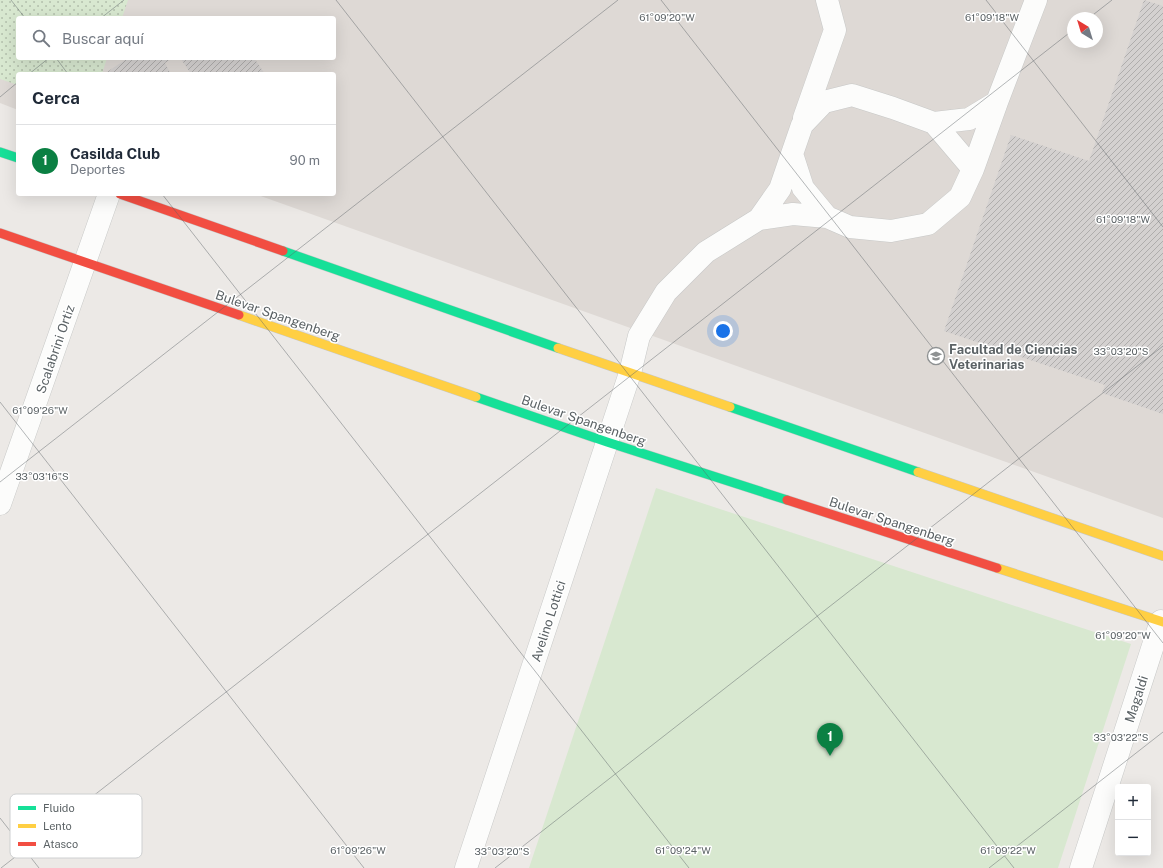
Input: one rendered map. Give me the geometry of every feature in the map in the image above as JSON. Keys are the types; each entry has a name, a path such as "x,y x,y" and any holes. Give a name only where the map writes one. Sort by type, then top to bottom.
{"main road":[{"path":"0,152 16,157"},
{"path":"126,196 630,373 1163,556"},
{"name":"Bulevar Spangenberg","path":"0,233 607,442 1162,622"}],"street":[{"path":"759,219 780,189 836,30 827,0"},
{"path":"759,219 793,214 827,217 850,228 891,231 928,224 960,197 973,169 1036,0"},
{"path":"802,125 824,102 852,95 934,123 970,119 997,102"},
{"path":"934,123 973,169"},
{"path":"792,154 803,188 827,217"},
{"name":"Scalabrini Ortiz","path":"0,504 108,196"},
{"name":"Avelino Lottici","path":"466,868 630,373 639,336 666,292 706,252 759,219"},
{"name":"Magaldi","path":"1081,868 1162,622"}],"shaded area":[{"name":"Facultad de Ciencias Veterinarias","path":"0,0 1163,0 1163,518 261,196 336,196 336,72 16,72 16,109 0,103"}],"green space":[{"path":"0,0 128,0 123,16 16,16 16,60 106,60 103,72 16,72 16,84 0,79"},
{"path":"656,488 1131,644 1058,868 529,868"}],"building":[{"path":"1144,0 1163,6 1163,414 1102,393 1105,385 944,331 1011,135 1089,161"},
{"path":"125,60 170,60 165,63 170,72 107,72"},
{"path":"182,60 255,60 264,72 190,72"}],"traffic: fast":[{"path":"0,152 16,157"},
{"path":"283,251 558,348"},
{"path":"476,397 607,442 787,500"},
{"path":"730,407 918,472"}],"traffic: slow":[{"path":"239,315 476,397"},
{"path":"558,348 730,407"},
{"path":"918,472 1163,556"},
{"path":"997,568 1163,622"}],"traffic: jam":[{"path":"126,196 283,251"},
{"path":"0,233 239,315"},
{"path":"787,500 997,568"}],"place":[{"name":"Facultad de Ciencias Veterinarias","path":"936,356"},
{"name":"Casilda Club","path":"830,756"}]}
